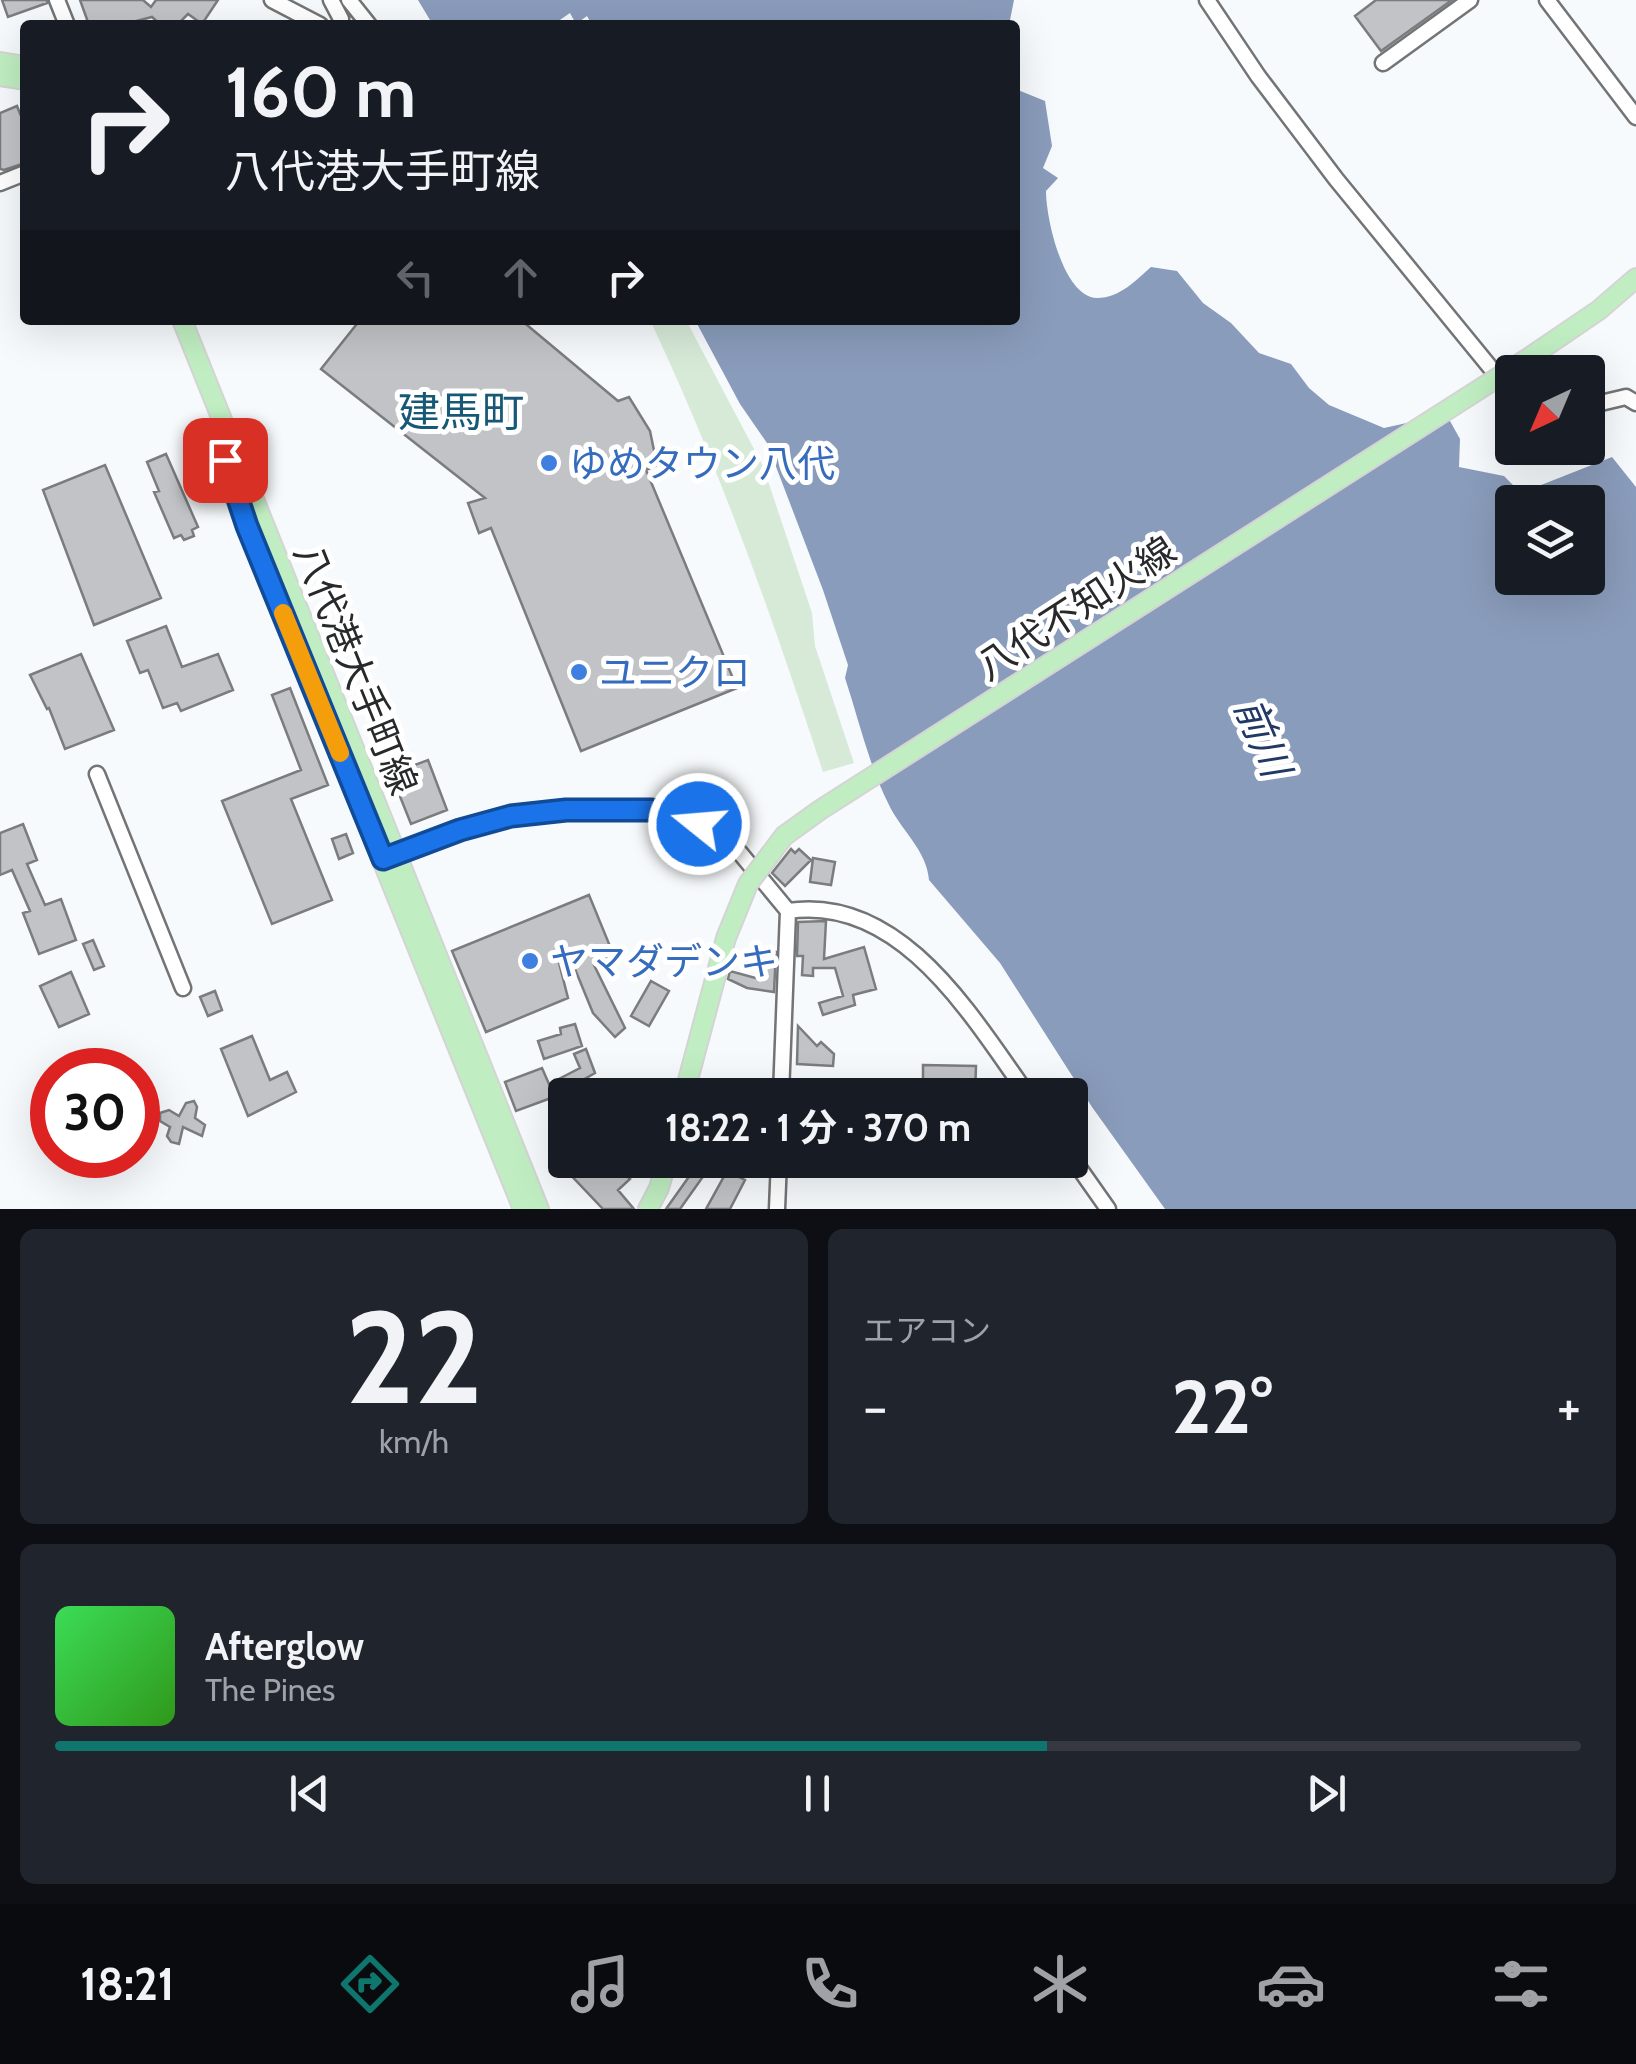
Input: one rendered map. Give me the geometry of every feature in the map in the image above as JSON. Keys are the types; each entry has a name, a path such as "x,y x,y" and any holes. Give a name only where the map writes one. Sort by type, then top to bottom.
{"main road":[{"name":"八代不知火線","path":"689,1078 726,938 748,884 784,836 1530,357 1599,310 1636,278"},
{"name":"八代港大手町線","path":"174,325 247,526 538,1209"},
{"name":"八代港大手町線","path":"184,325 523,1209"},
{"path":"648,1209 662,1178"}],"street":[{"path":"272,0 310,20"},
{"path":"331,0 341,19"},
{"path":"350,0 365,20"},
{"path":"1206,0 1336,180 1495,373"},
{"path":"1383,63 1470,0"},
{"path":"1547,0 1636,117"},
{"path":"1605,402 1626,397 1636,403"},
{"path":"96,774 183,988"},
{"path":"390,857 460,830 511,816 566,810 652,810 699,824 732,842 788,911 783,1078"},
{"path":"788,911 805,908 854,918 898,938 932,968 1016,1078"},
{"path":"777,1209 778,1178"},
{"path":"1087,1178 1108,1209"}],"green space":[{"path":"652,325 689,325 763,466 812,613 815,646 854,763 823,772 744,543"}],"water":[{"path":"418,0 1014,0 1010,20 589,20 587,16 574,20 570,13 560,20 430,20"},
{"name":"前川","path":"1020,91 1045,101 1052,146 1043,168 1058,178 1046,191 1049,219 1059,254 1075,285 1085,294 1105,297 1127,287 1151,267 1177,271 1203,303 1231,323 1259,353 1291,364 1309,388 1329,405 1384,428 1427,414 1450,421 1460,439 1459,467 1504,476 1513,485 1495,485 1495,595 1605,595 1605,485 1541,485 1592,465 1605,465 1605,460 1612,457 1636,487 1636,1209 1165,1209 1088,1101 1088,1078 1073,1078 1000,963 929,880 924,860 894,814 876,775 845,678 848,665 823,590 767,443 740,404 698,325 1020,325"}],"building":[{"path":"2,0 47,0 47,3 8,17"},
{"path":"80,0 143,0 151,7 156,0 218,0 205,20 188,14 182,20 87,20"},
{"path":"1376,0 1452,0 1381,51 1355,16"},
{"path":"17,106 20,114 20,165 4,170 0,169 0,113"},
{"path":"356,325 527,325 618,401 629,397 650,431 657,465 646,470 737,688 581,751 491,528 479,533 468,503 485,498 321,369"},
{"path":"166,454 198,527 192,530 194,536 184,540 181,535 174,538 154,492 159,491 147,462"},
{"path":"105,465 161,598 94,625 43,490"},
{"path":"166,626 182,667 218,654 233,690 181,711 177,703 163,708 148,670 140,673 127,641"},
{"path":"81,654 114,730 65,749 49,708 30,675"},
{"path":"290,688 328,785 291,799 332,900 272,924 222,801 301,770 272,695"},
{"path":"428,760 447,810 411,824 391,774"},
{"path":"23,824 37,860 27,864 45,905 61,899 76,940 39,954 23,913 30,911 12,870 0,875 0,833"},
{"path":"346,834 353,853 339,859 332,839"},
{"path":"791,849 795,853 799,849 811,860 785,886 772,873"},
{"path":"813,858 835,862 831,885 810,882"},
{"name":"ヤマダデンキ","path":"589,895 614,956 594,965 625,1028 615,1037 593,1013 568,952 557,955 568,998 486,1032 452,951"},
{"path":"826,921 824,959 864,947 876,989 853,995 855,1005 823,1015 819,1003 843,996 835,968 813,968 813,976 802,975 803,956 797,956 798,922"},
{"path":"93,940 104,966 94,970 83,944"},
{"path":"761,951 776,952 774,992 747,988 728,979 730,971 759,979"},
{"path":"71,972 89,1014 59,1027 40,986"},
{"path":"651,981 669,991 649,1026 631,1016"},
{"path":"215,991 222,1010 208,1016 200,997"},
{"path":"575,1024 582,1046 544,1059 538,1041 561,1034 560,1028"},
{"path":"798,1026 817,1046 821,1042 834,1054 833,1066 797,1064"},
{"path":"252,1036 270,1080 287,1072 296,1092 248,1116 221,1049"},
{"path":"586,1049 595,1073 586,1078 561,1078 580,1068 574,1054"},
{"path":"923,1065 976,1066 976,1078 923,1078"},
{"path":"542,1068 548,1082 548,1099 516,1111 505,1082"},
{"path":"194,1101 197,1107 195,1118 205,1125 202,1136 183,1127 179,1144 171,1142 167,1136 170,1127 160,1121 160,1113 169,1110 179,1116 186,1103"},
{"path":"574,1178 630,1179 618,1190 634,1209 603,1209"},
{"path":"688,1178 702,1178 680,1209 666,1209"},
{"path":"723,1178 745,1180 730,1209 706,1209"}],"slow traffic":[{"path":"283,613 340,753"}],"place":[{"name":"ゆめタウン八代","path":"549,463"},
{"name":"ユニクロ","path":"579,672"},
{"name":"ヤマダデンキ","path":"530,961"}],"district":[{"name":"建馬町","path":"461,412"}],"route":[{"path":"225,460 247,526 383,859 511,816 566,810 652,810 699,824"}]}
